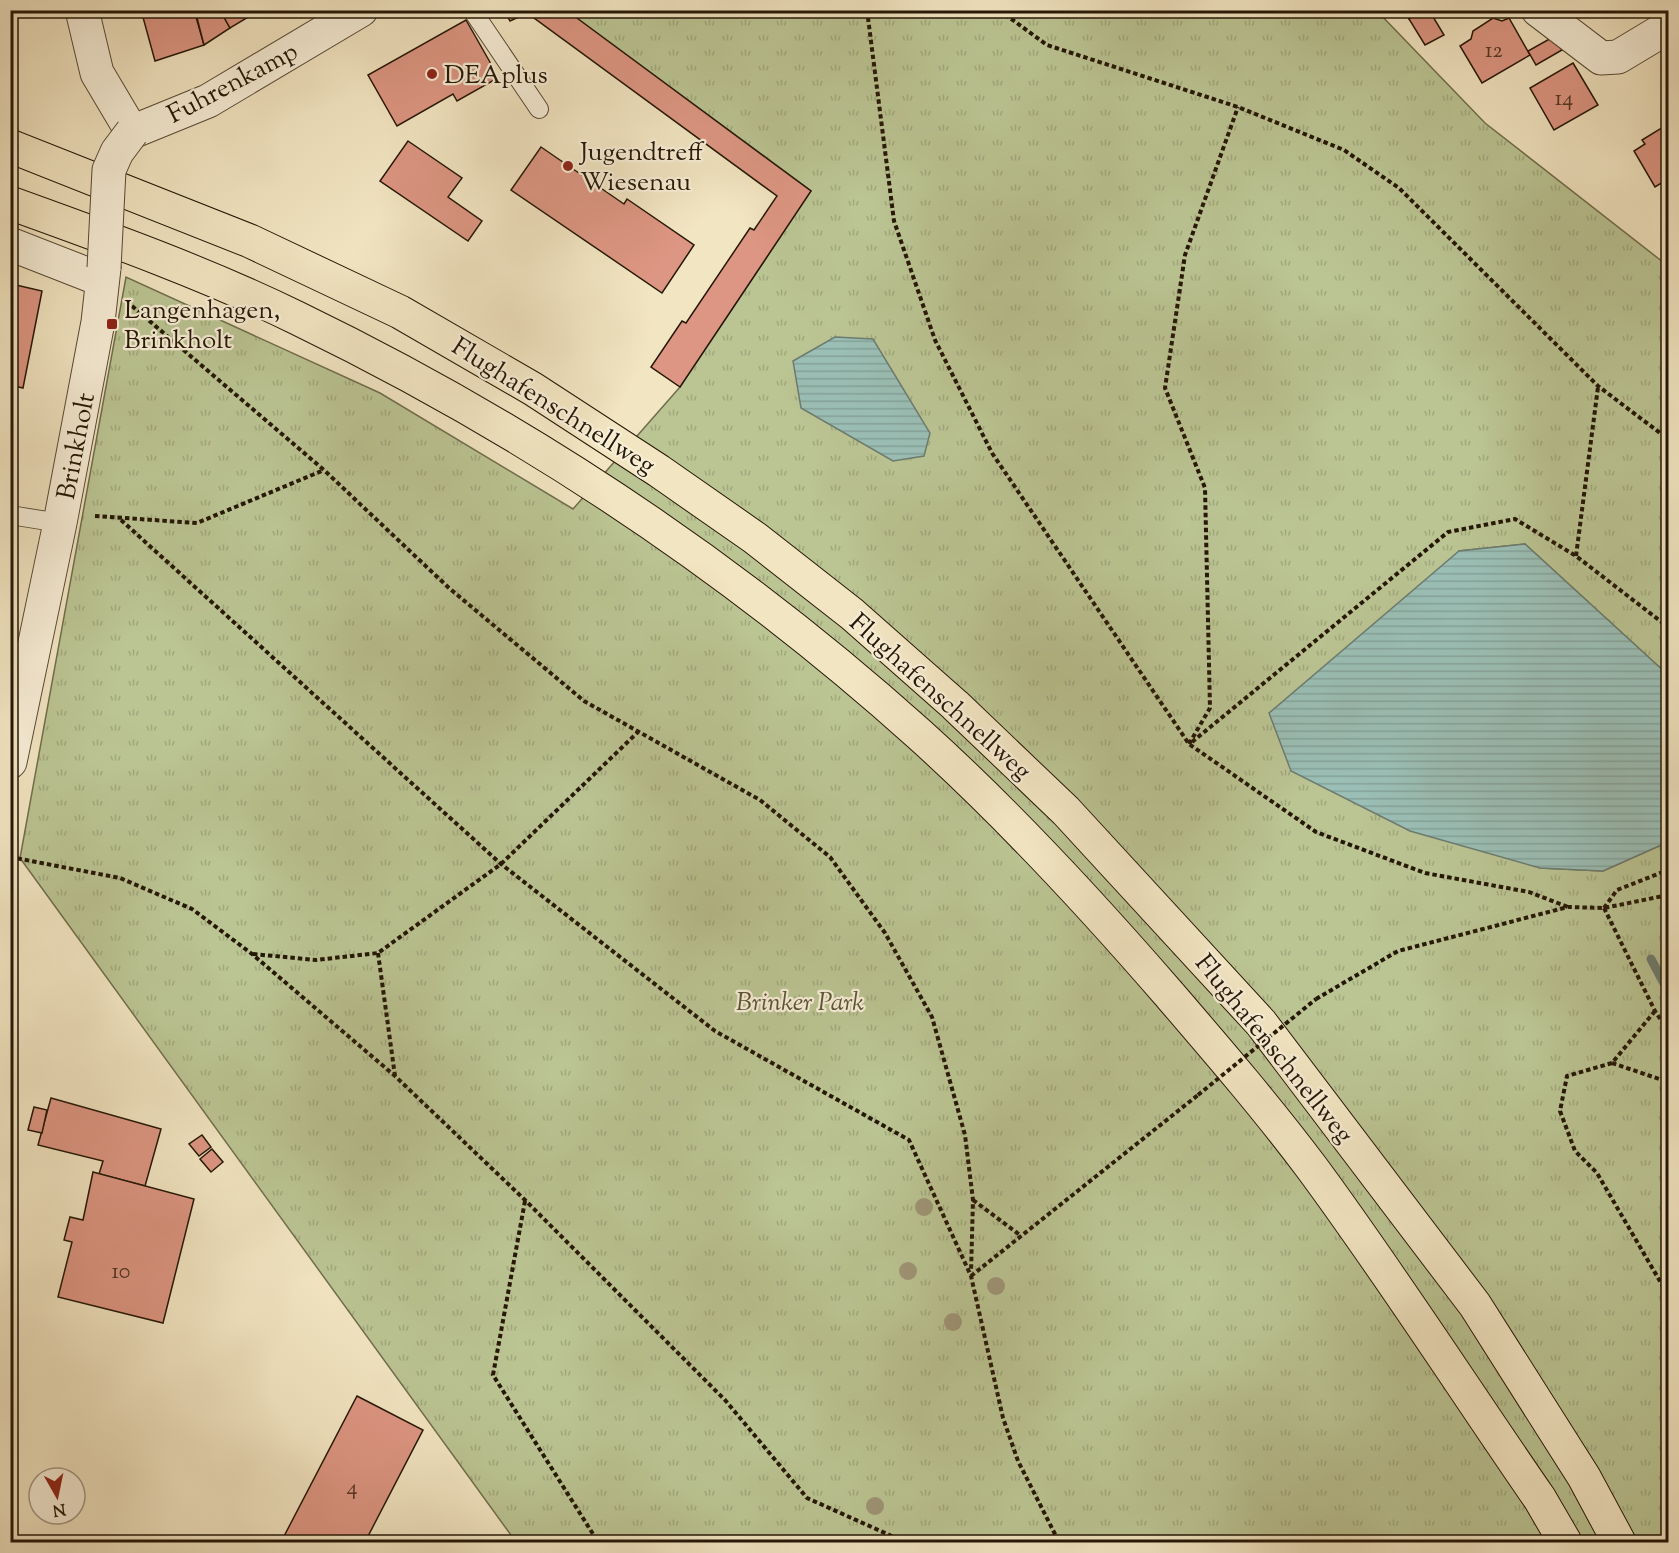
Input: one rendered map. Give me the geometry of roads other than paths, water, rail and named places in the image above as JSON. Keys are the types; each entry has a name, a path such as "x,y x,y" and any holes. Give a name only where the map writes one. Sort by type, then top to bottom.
{"highway":[{"name":"Flughafenschnellweg","path":"10,146 250,241 400,312 533,389 659,471 755,538 852,614 955,705 1066,811 1261,1023 1475,1305 1584,1478 1619,1542"},
{"name":"Flughafenschnellweg","path":"10,203 139,250 292,315 382,360 513,434 635,512 730,580 827,654 905,721 1031,842 1133,953 1225,1059 1312,1168 1540,1498 1565,1542"}],"street":[{"path":"82,10 98,73 132,132"},
{"name":"Fuhrenkamp","path":"132,132 208,101 361,10"},
{"path":"1538,10 1601,58 1618,57 1668,27"},
{"name":"Brinkholt","path":"10,762 61,517 98,322 109,170 117,152 132,132"},
{"path":"10,244 103,274"}],"lane":[{"path":"472,10 539,109"},
{"path":"10,514 61,517"}],"water":[{"path":"835,337 873,339 930,433 924,456 893,461 801,408 793,361"},
{"path":"1525,544 1668,675 1668,842 1603,871 1540,868 1410,831 1291,771 1269,713 1459,551"}],"waterway":[{"path":"1651,959 1668,991"}],"place":[{"name":"DEAplus","path":"432,74"},
{"name":"Jugendtreff Wiesenau","path":"568,166"},
{"name":"Langenhagen, Brinkholt","path":"112,324"}],"park label":[{"name":"Brinker Park","path":"800,1001"}]}
